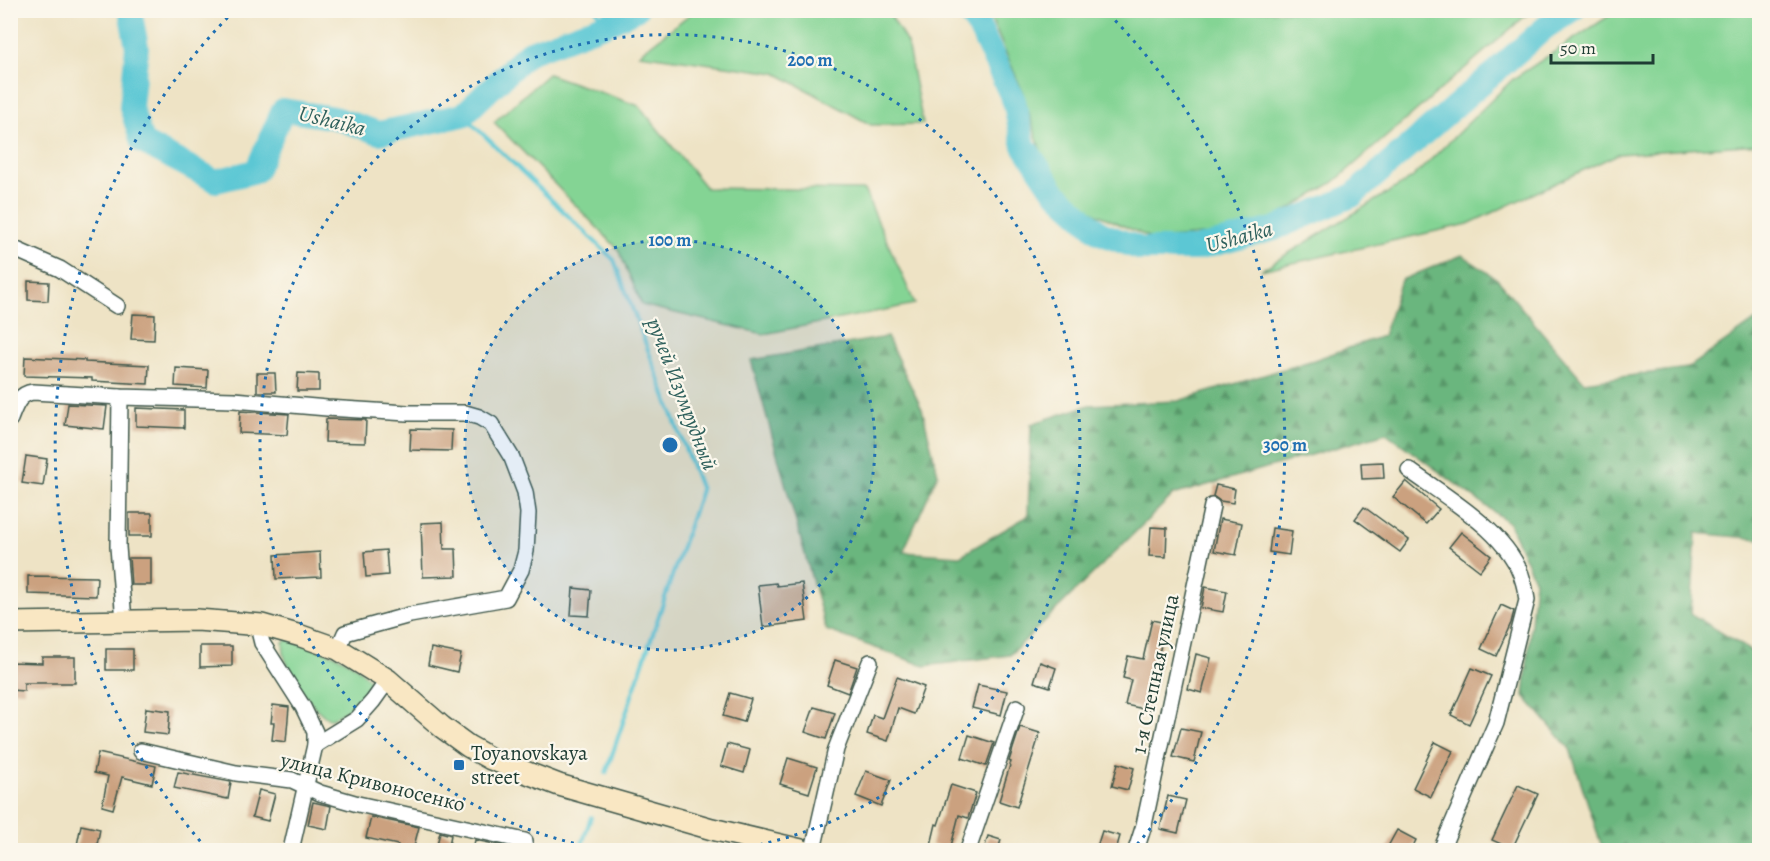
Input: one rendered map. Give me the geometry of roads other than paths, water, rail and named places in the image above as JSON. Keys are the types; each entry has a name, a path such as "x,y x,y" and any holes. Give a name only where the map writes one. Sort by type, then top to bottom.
{"street":[{"path":"10,247 60,269 117,306"},
{"path":"10,419 15,406 27,393 234,400 362,410 465,413 491,424 512,458 525,492 528,513 526,551 522,570 506,598 410,615 345,633 338,649"},
{"path":"120,397 118,546 124,621"},
{"path":"1409,470 1490,529 1515,562 1523,580 1527,600 1496,723 1441,850"},
{"name":"1-я Степная улица","path":"1136,850 1146,814 1212,506"},
{"path":"10,623 197,621 262,625 301,636 338,649 388,680 442,727 491,759 559,785 712,829 801,850"},
{"path":"262,625 260,635 262,643 303,706 315,732 315,745 291,850"},
{"path":"813,850 836,749 870,663"},
{"path":"315,745 357,719 374,701 388,680"},
{"path":"969,850 1017,706"},
{"name":"улица Кривоносенко","path":"141,751 236,772 292,780 320,793 358,804 525,841"}],"waterway":[{"name":"Ushaika","path":"130,10 137,47 131,107 142,142 216,181 256,171 283,110 335,118 379,133 463,115 528,53 606,24 636,10"},
{"path":"596,10 606,24"},
{"name":"Ushaika","path":"966,10 979,27 1014,101 1024,146 1055,192 1100,233 1141,249 1195,249 1274,229 1352,196 1546,27 1573,10"},
{"name":"ручей Изумрудный","path":"463,115 614,260 701,490 606,773"},
{"name":"ручей Изумрудный","path":"580,850 591,817"}],"place":[{"name":"Toyanovskaya street","path":"459,765"}]}
